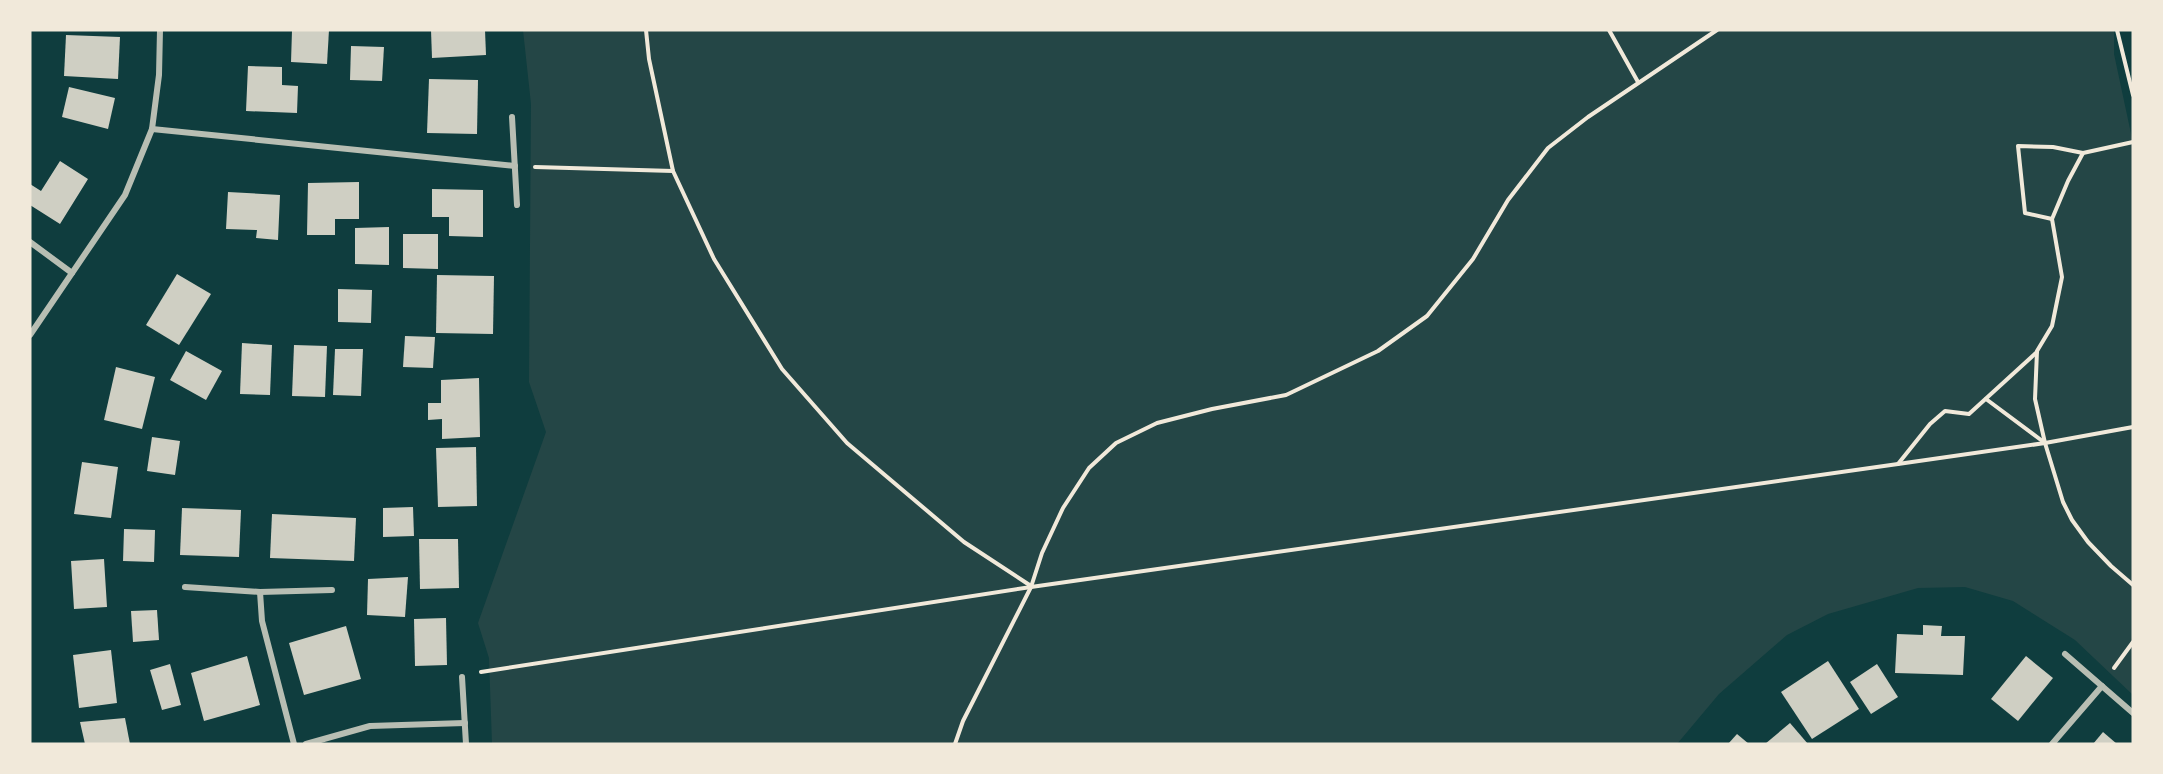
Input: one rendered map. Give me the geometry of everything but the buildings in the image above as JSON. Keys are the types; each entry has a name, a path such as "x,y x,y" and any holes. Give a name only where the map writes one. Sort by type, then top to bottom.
{"street":[{"path":"30,335 125,195 152,129 159,75 160,30"},
{"path":"512,117 517,205"},
{"path":"152,129 515,166"},
{"path":"30,242 72,273"},
{"path":"184,587 260,592 332,590"},
{"path":"260,592 261,621 294,744"},
{"path":"2065,654 2133,713"},
{"path":"462,677 466,744"},
{"path":"2052,744 2102,686"},
{"path":"306,744 370,726 465,723"}],"path":[{"path":"646,30 649,59 673,171 714,259 782,369 847,443 964,542 1031,587"},
{"path":"1609,30 1638,82"},
{"path":"955,744 963,721 1031,587 1042,553 1063,508 1089,468 1116,443 1157,423 1212,409 1286,395 1378,351 1427,316 1473,259 1508,200 1548,148 1638,82 1716,30"},
{"path":"2117,30 2133,95"},
{"path":"2052,219 2025,213 2018,146 2053,147 2083,153 2133,142"},
{"path":"1898,464 1930,423 1945,411 1969,414 1986,399 2037,351 2052,326 2062,277 2052,219 2083,153"},
{"path":"515,166 673,171"},
{"path":"2037,351 2035,399 2045,443 2063,502 2072,520 2088,542 2133,585"},
{"path":"1986,399 2045,443"},
{"path":"462,677 511,667 1031,587 2045,443 2133,428"},
{"path":"2102,686 2133,642"}],"shaded area":[{"path":"523,30 2114,30 2114,54 2133,143 2133,695 2075,640 2013,601 1965,587 1918,588 1828,614 1787,635 1719,694 1677,744 492,744 489,658 478,623 546,432 529,382 531,104"}]}
